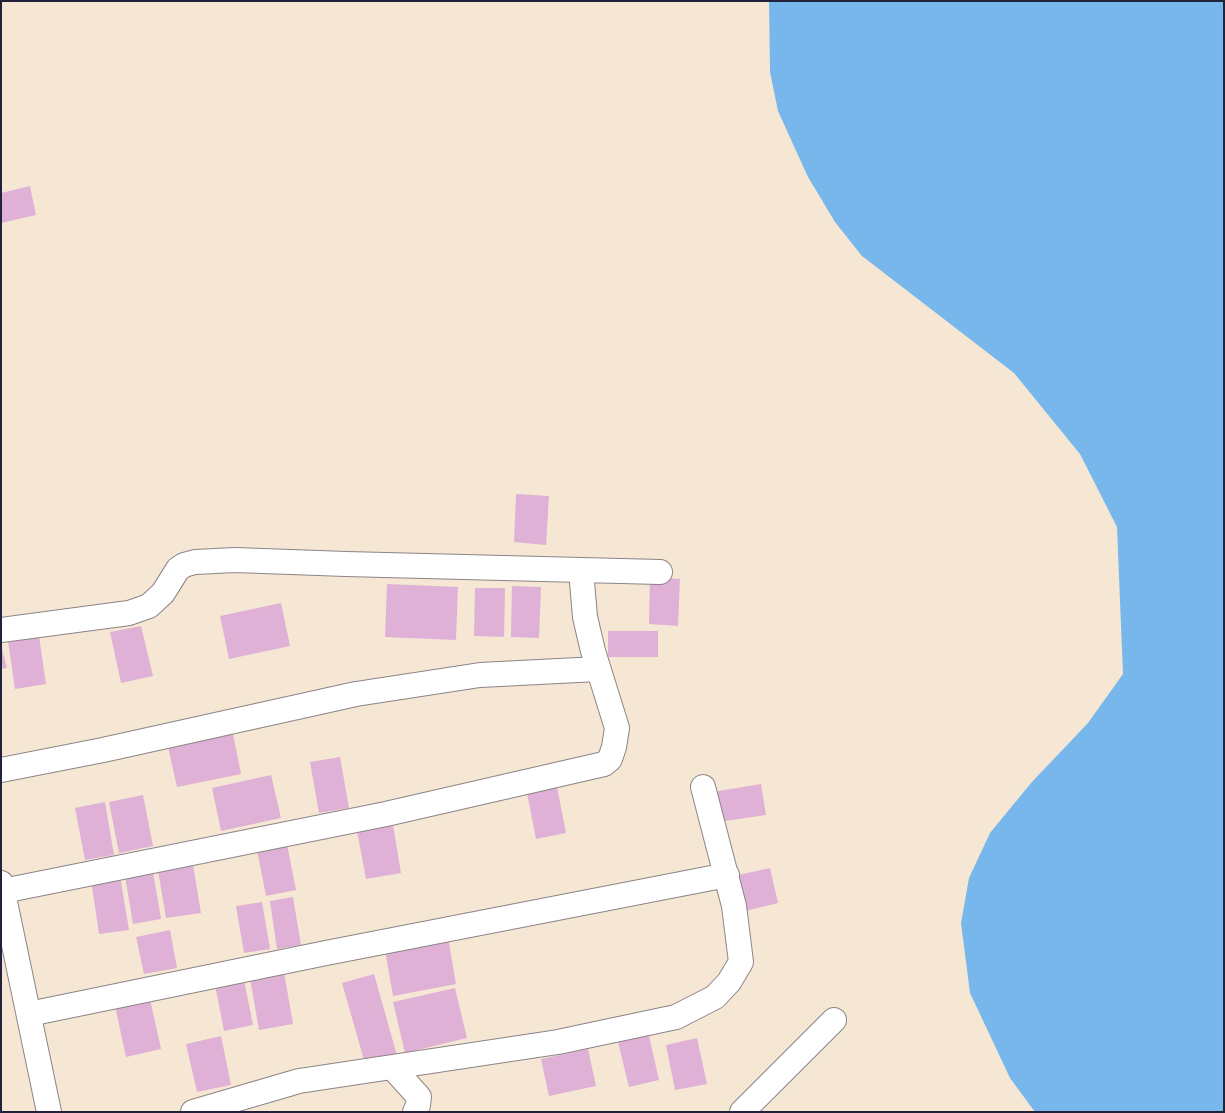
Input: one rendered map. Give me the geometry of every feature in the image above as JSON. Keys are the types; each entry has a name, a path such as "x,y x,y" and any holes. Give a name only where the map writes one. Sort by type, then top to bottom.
{"street":[{"path":"1,630 129,613 149,606 163,593 178,569 194,562 235,560 660,572"},
{"path":"49,1112 3,899 604,764 610,759 617,728 598,669 585,617 581,570"},
{"path":"1,770 103,750 356,694 480,675 598,669"},
{"path":"193,1112 299,1081 558,1042 667,1019 676,1017 715,997 729,982 741,962 734,906 703,787"},
{"path":"29,1014 326,953 726,875"},
{"path":"742,1112 834,1020"},
{"path":"392,1067 418,1097 418,1105 415,1112"}],"water":[{"path":"769,1 1224,1 1224,1112 1035,1112 1010,1078 970,993 961,923 969,878 990,833 1031,783 1088,723 1123,674 1117,527 1080,454 1014,373 862,256 835,222 808,177 778,111 770,72"}],"building":[{"path":"30,186 36,215 1,223 1,193"},
{"path":"516,494 549,496 546,545 514,542"},
{"path":"650,577 680,579 678,626 649,624"},
{"path":"387,584 458,587 456,640 385,637"},
{"path":"512,586 541,587 539,638 511,637"},
{"path":"475,588 505,588 504,637 474,636"},
{"path":"281,603 290,646 229,659 220,616"},
{"path":"141,626 153,676 121,683 110,632"},
{"path":"38,629 46,684 15,689 7,634"},
{"path":"608,631 658,631 658,657 608,657"},
{"path":"1,645 7,668 1,669"},
{"path":"231,724 241,774 177,787 166,738"},
{"path":"340,757 349,808 319,813 310,762"},
{"path":"271,775 281,818 221,831 212,788"},
{"path":"556,782 566,833 536,839 526,788"},
{"path":"761,784 766,815 718,822 713,792"},
{"path":"143,795 153,846 119,853 109,802"},
{"path":"105,802 114,855 85,860 75,808"},
{"path":"392,819 401,873 366,879 356,826"},
{"path":"287,844 296,890 266,896 257,850"},
{"path":"192,859 201,913 166,918 157,865"},
{"path":"770,868 778,903 737,913 729,877"},
{"path":"153,872 161,919 133,924 125,876"},
{"path":"120,876 129,930 99,934 91,880"},
{"path":"293,897 301,945 277,949 270,901"},
{"path":"262,902 270,949 244,953 236,906"},
{"path":"170,930 177,968 144,974 136,937"},
{"path":"447,932 456,984 393,996 384,944"},
{"path":"284,972 293,1024 259,1030 250,978"},
{"path":"374,974 400,1066 368,1074 342,983"},
{"path":"244,980 253,1025 224,1031 215,985"},
{"path":"455,988 467,1038 405,1053 393,1002"},
{"path":"150,999 161,1049 126,1057 115,1006"},
{"path":"647,1027 659,1080 629,1087 616,1034"},
{"path":"221,1036 231,1085 197,1092 186,1044"},
{"path":"697,1038 707,1084 675,1090 666,1045"},
{"path":"588,1049 596,1086 549,1096 541,1059"}]}
